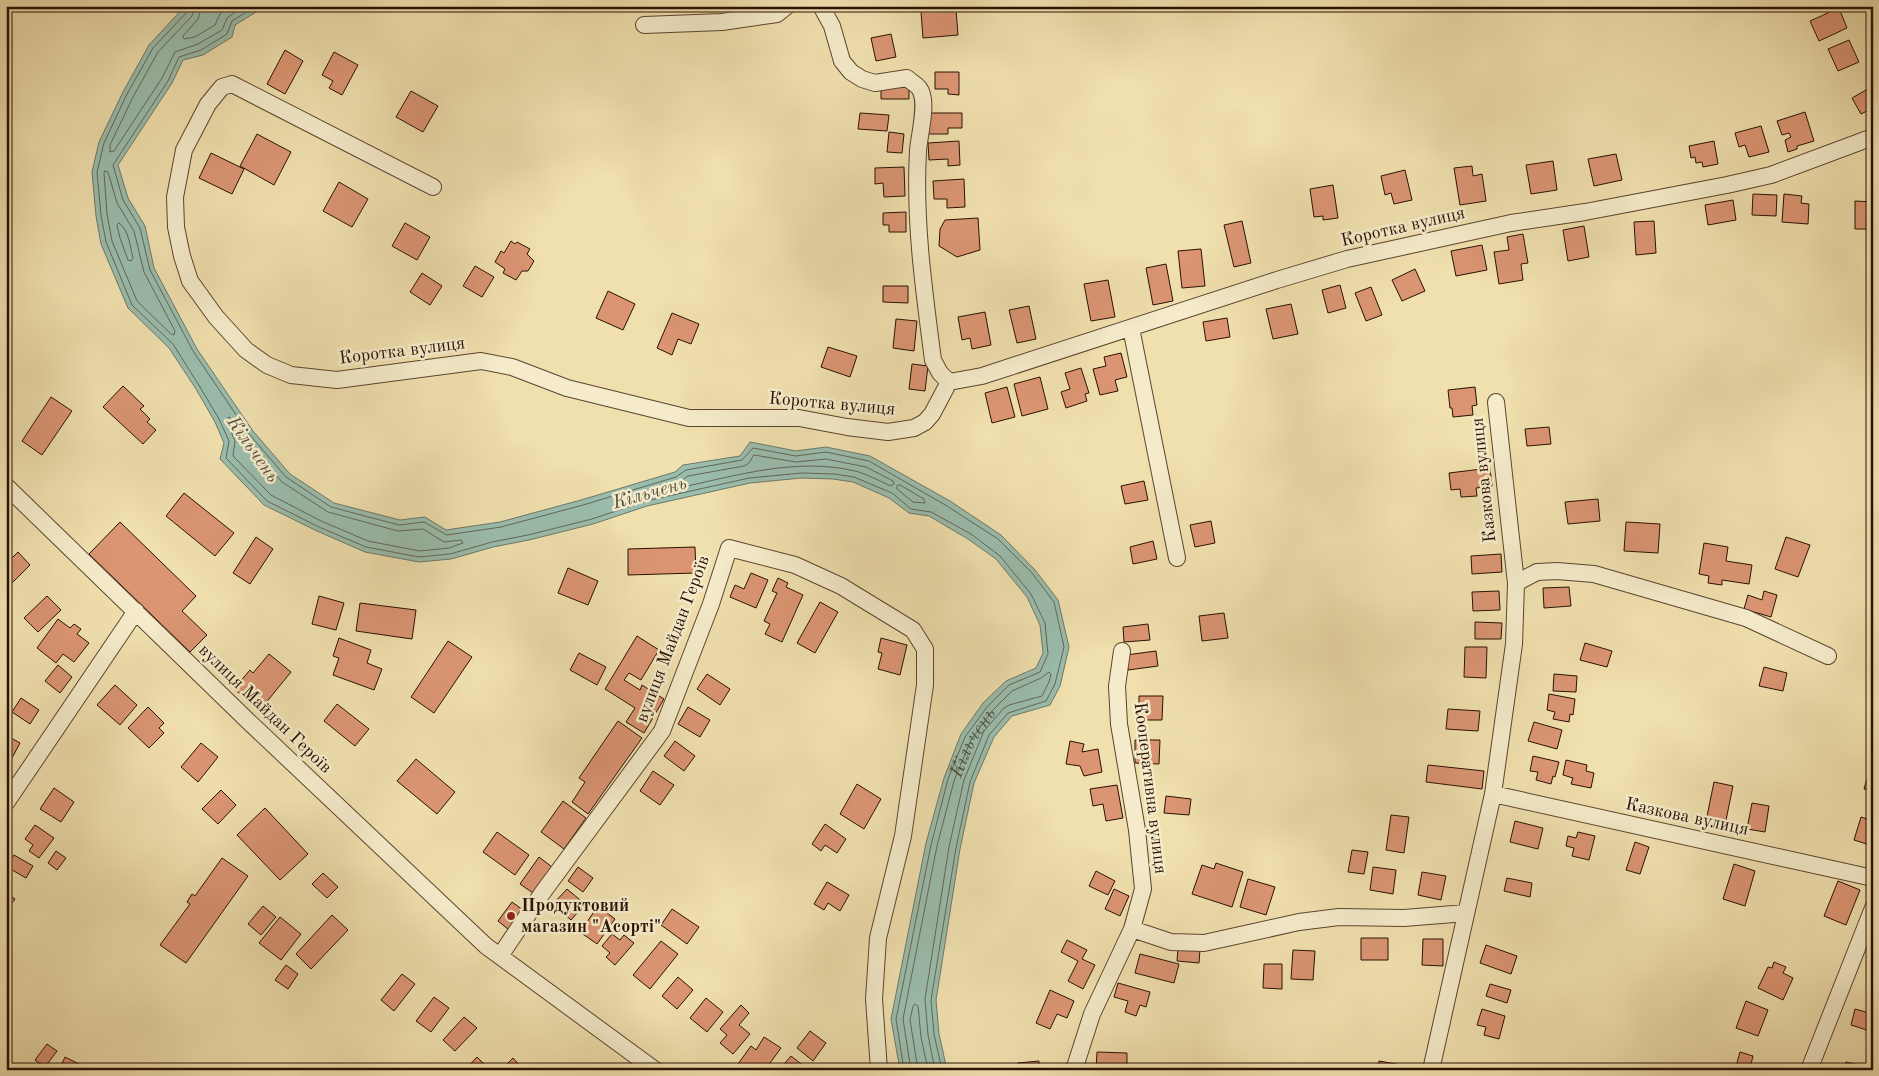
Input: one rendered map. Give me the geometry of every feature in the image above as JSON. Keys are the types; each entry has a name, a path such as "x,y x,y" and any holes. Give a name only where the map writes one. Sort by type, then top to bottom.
{"street":[{"path":"644,25 722,22 778,14 787,6"},
{"path":"821,6 832,26 842,61 851,72 862,79 875,83 907,78 919,88 923,104 918,160 917,212 922,272 933,360 940,373 949,382"},
{"name":"Коротка вулиця","path":"432,187 232,84 222,87 208,104 184,150 175,197 176,227 190,281 216,317 246,350 266,365 291,375 337,380 481,362 512,367 566,388 689,418 799,418 888,432 914,428 925,422 932,414 949,382 982,376 1347,259 1511,223 1595,210 1771,175 1873,137"},
{"path":"1131,328 1177,558"},
{"name":"Казкова вулиця","path":"1431,1070 1493,794 1514,644 1516,583 1496,402"},
{"name":"вулиця Майдан Героїв","path":"6,486 247,720 486,946 655,1070"},
{"name":"вулиця Майдан Героїв","path":"500,956 544,892 662,732 711,604 729,548 795,564 841,586 913,630 925,649 925,685 903,836 878,938 874,999 879,1070"},
{"path":"1516,583 1537,572 1557,571 1594,574 1746,618 1828,656"},
{"path":"6,803 136,611"},
{"name":"Кооперативна вулиця","path":"1074,1070 1092,1014 1132,929 1142,889 1137,830 1119,724 1117,686 1122,651"},
{"name":"Казкова вулиця","path":"1493,794 1873,878"},
{"path":"1809,1070 1873,908"},
{"path":"1132,929 1171,942 1204,944 1307,921 1340,917 1404,918 1466,913"}],"water":[{"name":"Кільчень","path":"185,6 266,6 235,25 232,37 203,55 183,60 172,83 118,165 128,198 145,226 154,268 197,349 253,431 290,474 334,503 400,520 425,517 446,530 500,522 675,472 683,465 740,456 750,442 796,451 826,447 870,456 950,501 1001,535 1035,570 1058,600 1069,647 1060,686 1050,705 1012,716 994,737 974,783 960,849 936,1000 939,1034 947,1070 900,1070 891,1019 926,843 944,778 961,734 983,703 1006,681 1036,668 1043,653 1040,625 1027,597 996,559 968,539 929,516 909,513 889,498 853,482 833,479 802,478 750,483 647,506 593,524 493,547 451,559 419,562 365,552 264,505 220,459 224,443 215,422 169,348 128,308 101,244 96,216 92,172 99,142 123,92 149,45"}],"building":[{"path":"1839,8 1847,28 1819,41 1810,21"},
{"path":"956,9 958,35 923,38 921,12"},
{"path":"891,34 896,57 876,61 871,38"},
{"path":"1849,40 1859,62 1838,71 1828,49"},
{"path":"285,50 303,61 285,94 267,84"},
{"path":"334,52 358,65 342,95 329,88 333,81 322,75"},
{"path":"935,72 959,72 959,95 948,94 948,89 935,89"},
{"path":"881,84 909,84 909,99 881,99"},
{"path":"1873,86 1872,120 1867,111 1861,114 1852,98"},
{"path":"411,91 438,106 423,132 396,117"},
{"path":"1805,112 1814,141 1797,146 1797,149 1788,152 1785,140 1791,137 1789,133 1782,135 1777,121"},
{"path":"860,113 889,115 887,131 858,129"},
{"path":"925,113 962,113 962,128 948,128 948,134 925,134"},
{"path":"1761,126 1769,152 1749,157 1745,145 1739,147 1735,133"},
{"path":"889,132 904,134 902,153 887,152"},
{"path":"257,134 291,152 274,185 240,166"},
{"path":"959,141 960,165 948,166 948,159 929,160 928,143"},
{"path":"1714,141 1718,164 1703,167 1702,162 1696,163 1695,157 1691,158 1689,146"},
{"path":"211,153 244,169 232,194 199,178"},
{"path":"1616,154 1622,180 1594,186 1588,159"},
{"path":"1553,161 1557,190 1531,194 1526,165"},
{"path":"1472,166 1473,176 1482,174 1486,201 1460,205 1454,168"},
{"path":"904,167 905,196 884,197 883,183 875,184 875,168"},
{"path":"1405,170 1412,200 1394,204 1391,193 1385,195 1381,176"},
{"path":"964,179 965,207 947,208 947,199 934,199 933,181"},
{"path":"339,182 368,199 352,227 323,211"},
{"path":"1333,185 1338,218 1323,220 1323,216 1314,217 1310,189"},
{"path":"1753,194 1777,195 1776,216 1752,215"},
{"path":"1784,194 1802,196 1801,203 1809,204 1808,224 1782,222"},
{"path":"1733,200 1736,220 1708,225 1705,205"},
{"path":"1855,201 1873,202 1873,229 1855,229"},
{"path":"906,212 906,232 889,232 889,225 883,225 883,213"},
{"path":"978,218 980,250 957,257 939,246 940,229 945,220"},
{"path":"1242,221 1251,263 1234,267 1224,225"},
{"path":"1654,221 1656,253 1636,255 1634,222"},
{"path":"405,223 430,237 417,260 392,246"},
{"path":"1584,226 1589,257 1568,261 1563,230"},
{"path":"1523,234 1528,263 1521,264 1523,280 1499,284 1494,252 1509,250 1507,237"},
{"path":"511,241 530,249 527,254 534,261 528,271 522,271 516,280 503,273 505,269 495,262 501,251 504,253"},
{"path":"1482,245 1487,270 1456,276 1451,251"},
{"path":"1201,249 1205,286 1182,288 1178,251"},
{"path":"1166,264 1173,301 1153,305 1146,268"},
{"path":"475,266 494,277 482,297 463,286"},
{"path":"1415,269 1425,291 1402,301 1392,280"},
{"path":"422,273 442,286 430,305 410,292"},
{"path":"1108,280 1115,317 1091,321 1084,284"},
{"path":"1340,285 1346,308 1328,313 1322,290"},
{"path":"883,286 908,286 908,303 883,302"},
{"path":"1371,287 1382,315 1366,321 1355,293"},
{"path":"608,291 635,304 623,330 596,318"},
{"path":"1291,304 1298,334 1273,339 1266,309"},
{"path":"1029,306 1036,339 1017,343 1009,310"},
{"path":"985,312 991,345 972,349 970,338 962,340 958,317"},
{"path":"672,313 699,324 691,344 678,339 672,355 657,348"},
{"path":"1227,318 1230,337 1206,341 1203,322"},
{"path":"896,319 917,321 914,351 893,348"},
{"path":"828,347 857,356 850,377 821,367"},
{"path":"1121,353 1127,377 1115,380 1118,391 1100,395 1093,369 1106,366 1104,357"},
{"path":"912,364 928,366 925,391 909,389"},
{"path":"1081,368 1089,393 1085,394 1087,401 1066,408 1061,392 1070,389 1065,373"},
{"path":"1040,377 1048,409 1022,416 1014,384"},
{"path":"123,386 144,406 140,409 150,419 147,422 156,430 143,444 103,407"},
{"path":"1007,387 1015,417 992,423 985,393"},
{"path":"1475,387 1477,405 1472,406 1473,415 1453,417 1448,390"},
{"path":"51,397 72,411 42,455 22,441"},
{"path":"1549,427 1551,444 1527,446 1525,429"},
{"path":"1490,468 1492,486 1476,488 1477,496 1461,497 1460,489 1451,490 1449,473"},
{"path":"1144,481 1148,500 1125,504 1121,486"},
{"path":"184,493 234,533 215,556 166,516"},
{"path":"1598,499 1600,521 1568,524 1565,502"},
{"path":"1211,521 1215,543 1195,547 1190,525"},
{"path":"120,522 196,596 182,611 207,635 190,652 89,554"},
{"path":"1626,522 1660,524 1658,553 1624,551"},
{"path":"256,537 273,549 250,584 233,573"},
{"path":"1786,537 1810,545 1798,577 1775,569"},
{"path":"1153,541 1157,559 1133,564 1130,547"},
{"path":"1704,543 1728,547 1726,561 1752,565 1749,584 1722,580 1722,585 1708,583 1709,576 1699,574"},
{"path":"695,547 696,573 628,575 628,549"},
{"path":"18,552 30,565 8,587 6,586 6,553 11,559"},
{"path":"1501,554 1502,572 1472,574 1471,556"},
{"path":"568,568 598,581 588,605 558,593"},
{"path":"751,573 768,580 756,608 730,597 735,585 744,589"},
{"path":"778,578 788,583 786,587 803,595 782,642 765,634 770,624 764,621 777,593 772,591"},
{"path":"1569,587 1571,606 1544,608 1543,588"},
{"path":"1499,591 1500,610 1473,611 1472,592"},
{"path":"1764,591 1777,595 1771,617 1744,609 1748,595 1762,600"},
{"path":"47,596 61,610 38,632 24,618"},
{"path":"319,596 344,603 336,630 312,624"},
{"path":"820,602 838,612 815,653 797,643"},
{"path":"360,603 416,610 412,639 356,631"},
{"path":"1224,613 1228,638 1202,641 1199,616"},
{"path":"58,619 70,628 74,624 81,629 77,634 89,643 74,662 63,654 56,663 37,648"},
{"path":"1475,622 1502,623 1501,639 1475,639"},
{"path":"1148,624 1150,640 1124,642 1123,627"},
{"path":"637,636 659,650 641,680 629,673 624,680 640,690 642,685 664,699 644,733 626,722 635,708 605,689"},
{"path":"339,638 371,650 367,663 382,669 374,690 333,675 339,658 333,656"},
{"path":"881,638 907,645 900,675 878,669 882,653 878,652"},
{"path":"448,641 472,657 434,713 411,697"},
{"path":"1585,643 1612,651 1607,667 1580,660"},
{"path":"1465,647 1487,647 1486,678 1464,677"},
{"path":"1156,651 1158,666 1128,670 1126,655"},
{"path":"579,653 606,667 597,685 570,670"},
{"path":"269,654 291,672 260,710 234,689 250,670 253,673"},
{"path":"58,665 72,677 60,693 45,681"},
{"path":"1764,667 1787,673 1783,691 1759,686"},
{"path":"707,674 730,689 720,705 697,689"},
{"path":"1554,674 1577,676 1576,692 1553,691"},
{"path":"115,685 137,705 120,725 97,705"},
{"path":"1549,694 1575,699 1573,715 1570,714 1569,722 1553,719 1555,712 1547,710"},
{"path":"1139,696 1163,696 1162,720 1139,720"},
{"path":"21,698 39,710 30,724 12,712"},
{"path":"337,704 369,729 355,746 324,721"},
{"path":"148,707 164,723 159,728 164,733 149,748 128,728"},
{"path":"688,707 710,720 700,737 678,724"},
{"path":"1448,709 1480,711 1478,731 1446,729"},
{"path":"618,721 642,738 588,814 572,802 585,782 579,778"},
{"path":"1534,722 1562,730 1557,749 1528,741"},
{"path":"6,735 20,743 12,758 6,755"},
{"path":"1135,740 1160,740 1159,764 1135,763"},
{"path":"675,741 695,756 684,771 664,756"},
{"path":"1070,741 1084,744 1082,752 1098,749 1102,772 1084,776 1080,766 1066,764"},
{"path":"201,743 218,757 198,782 181,767"},
{"path":"1533,756 1559,762 1551,784 1536,780 1538,772 1530,771"},
{"path":"416,759 455,792 437,814 397,781"},
{"path":"1566,760 1587,765 1586,771 1594,773 1591,788 1571,784 1573,778 1563,775"},
{"path":"1428,765 1484,771 1482,789 1426,782"},
{"path":"1871,765 1873,765 1873,791 1864,789"},
{"path":"653,771 674,785 660,805 640,791"},
{"path":"1714,782 1733,786 1725,825 1706,821"},
{"path":"857,784 881,799 864,829 840,814"},
{"path":"1117,785 1123,818 1106,821 1103,804 1093,806 1090,789"},
{"path":"54,788 74,802 61,822 40,809"},
{"path":"221,790 236,805 218,824 202,809"},
{"path":"1166,796 1191,799 1189,815 1164,813"},
{"path":"563,801 586,818 564,849 541,832"},
{"path":"1752,803 1769,806 1765,832 1747,829"},
{"path":"265,808 308,854 280,880 237,835"},
{"path":"1391,815 1409,817 1404,853 1386,850"},
{"path":"1861,817 1873,821 1873,838 1870,845 1854,840"},
{"path":"1515,821 1543,828 1538,849 1510,842"},
{"path":"825,824 846,839 837,853 825,845 821,851 812,844"},
{"path":"35,825 54,838 39,858 29,851 33,845 25,839"},
{"path":"497,832 529,855 515,875 483,852"},
{"path":"1578,832 1595,836 1589,860 1572,856 1574,848 1566,846 1568,836 1576,838"},
{"path":"1635,842 1649,847 1640,874 1626,870"},
{"path":"1352,850 1368,852 1364,874 1348,872"},
{"path":"56,851 66,858 57,870 48,863"},
{"path":"14,855 33,866 26,878 7,867"},
{"path":"539,857 552,867 533,893 520,884"},
{"path":"222,858 248,876 186,963 160,945 190,904 187,902 192,894 195,896"},
{"path":"1216,863 1243,872 1232,907 1192,894 1202,865 1214,869"},
{"path":"1734,864 1755,871 1745,906 1723,899"},
{"path":"578,867 593,878 583,892 568,881"},
{"path":"1373,867 1396,870 1393,894 1370,890"},
{"path":"1096,871 1115,881 1108,895 1089,886"},
{"path":"1422,872 1446,876 1441,900 1418,895"},
{"path":"323,873 338,887 327,898 312,884"},
{"path":"1507,878 1532,883 1530,897 1504,891"},
{"path":"1248,879 1275,887 1266,915 1240,907"},
{"path":"1838,881 1860,890 1846,925 1824,916"},
{"path":"827,882 849,895 840,911 828,903 824,910 814,904"},
{"path":"567,889 585,904 571,920 553,904"},
{"path":"1114,889 1129,896 1120,916 1105,909"},
{"path":"6,893 15,899 6,911"},
{"name":"Продуктовий магазин \"Асорті\"","path":"512,902 523,910 509,930 498,921"},
{"path":"263,906 276,917 261,935 248,924"},
{"path":"598,906 615,919 597,944 580,932"},
{"path":"672,909 699,927 687,944 661,925"},
{"path":"332,915 348,930 311,969 296,954"},
{"path":"280,917 301,934 281,960 259,943"},
{"path":"612,934 620,940 624,935 634,943 615,965 606,957 610,953 602,946"},
{"path":"1361,938 1388,938 1388,960 1361,960"},
{"path":"1423,939 1443,939 1443,966 1422,965"},
{"path":"1067,940 1087,950 1082,959 1095,965 1083,989 1068,981 1078,961 1061,952"},
{"path":"661,941 678,954 650,989 633,975"},
{"path":"1486,945 1517,956 1511,974 1480,963"},
{"path":"1178,947 1200,949 1199,963 1177,961"},
{"path":"1293,950 1315,951 1313,980 1291,979"},
{"path":"1140,954 1179,964 1174,983 1135,973"},
{"path":"1774,962 1786,967 1783,973 1793,978 1783,1000 1758,988 1768,967 1772,968"},
{"path":"1264,964 1282,964 1282,989 1263,988"},
{"path":"286,965 298,974 288,989 275,980"},
{"path":"402,974 415,984 394,1011 381,1000"},
{"path":"678,977 693,990 677,1009 662,996"},
{"path":"1118,983 1150,992 1146,1007 1140,1005 1136,1016 1125,1012 1128,1001 1114,997"},
{"path":"1490,984 1511,990 1507,1003 1486,996"},
{"path":"1050,990 1074,1001 1067,1018 1057,1014 1050,1029 1036,1023"},
{"path":"434,997 449,1008 431,1032 416,1021"},
{"path":"706,998 723,1012 707,1032 690,1018"},
{"path":"1746,1001 1768,1010 1758,1036 1736,1028"},
{"path":"741,1005 749,1013 739,1025 750,1034 733,1054 720,1043 727,1035 720,1029"},
{"path":"1482,1009 1505,1016 1499,1039 1484,1035 1486,1027 1477,1025"},
{"path":"1855,1009 1873,1014 1873,1032 1851,1025"},
{"path":"464,1017 477,1028 455,1051 443,1040"},
{"path":"810,1031 826,1043 813,1061 797,1048"},
{"path":"764,1037 781,1048 765,1070 747,1070 738,1064 751,1046 756,1050"},
{"path":"47,1044 57,1051 45,1067 35,1060"},
{"path":"1097,1052 1127,1053 1127,1070 1096,1070"},
{"path":"1740,1052 1753,1056 1751,1064 1764,1067 1763,1070 1735,1070"},
{"path":"791,1056 809,1070 779,1070"},
{"path":"65,1057 81,1065 79,1070 59,1070"},
{"path":"477,1057 490,1070 465,1070"},
{"path":"513,1058 524,1070 501,1070"},
{"path":"1039,1061 1039,1067 1045,1067 1045,1070 1018,1070 1018,1063"},
{"path":"1379,1061 1407,1066 1406,1070 1378,1070"},
{"path":"1846,1062 1872,1068 1872,1070 1844,1070"}],"place":[{"name":"Продуктовий магазин \"Асорті\"","path":"511,916"}]}
